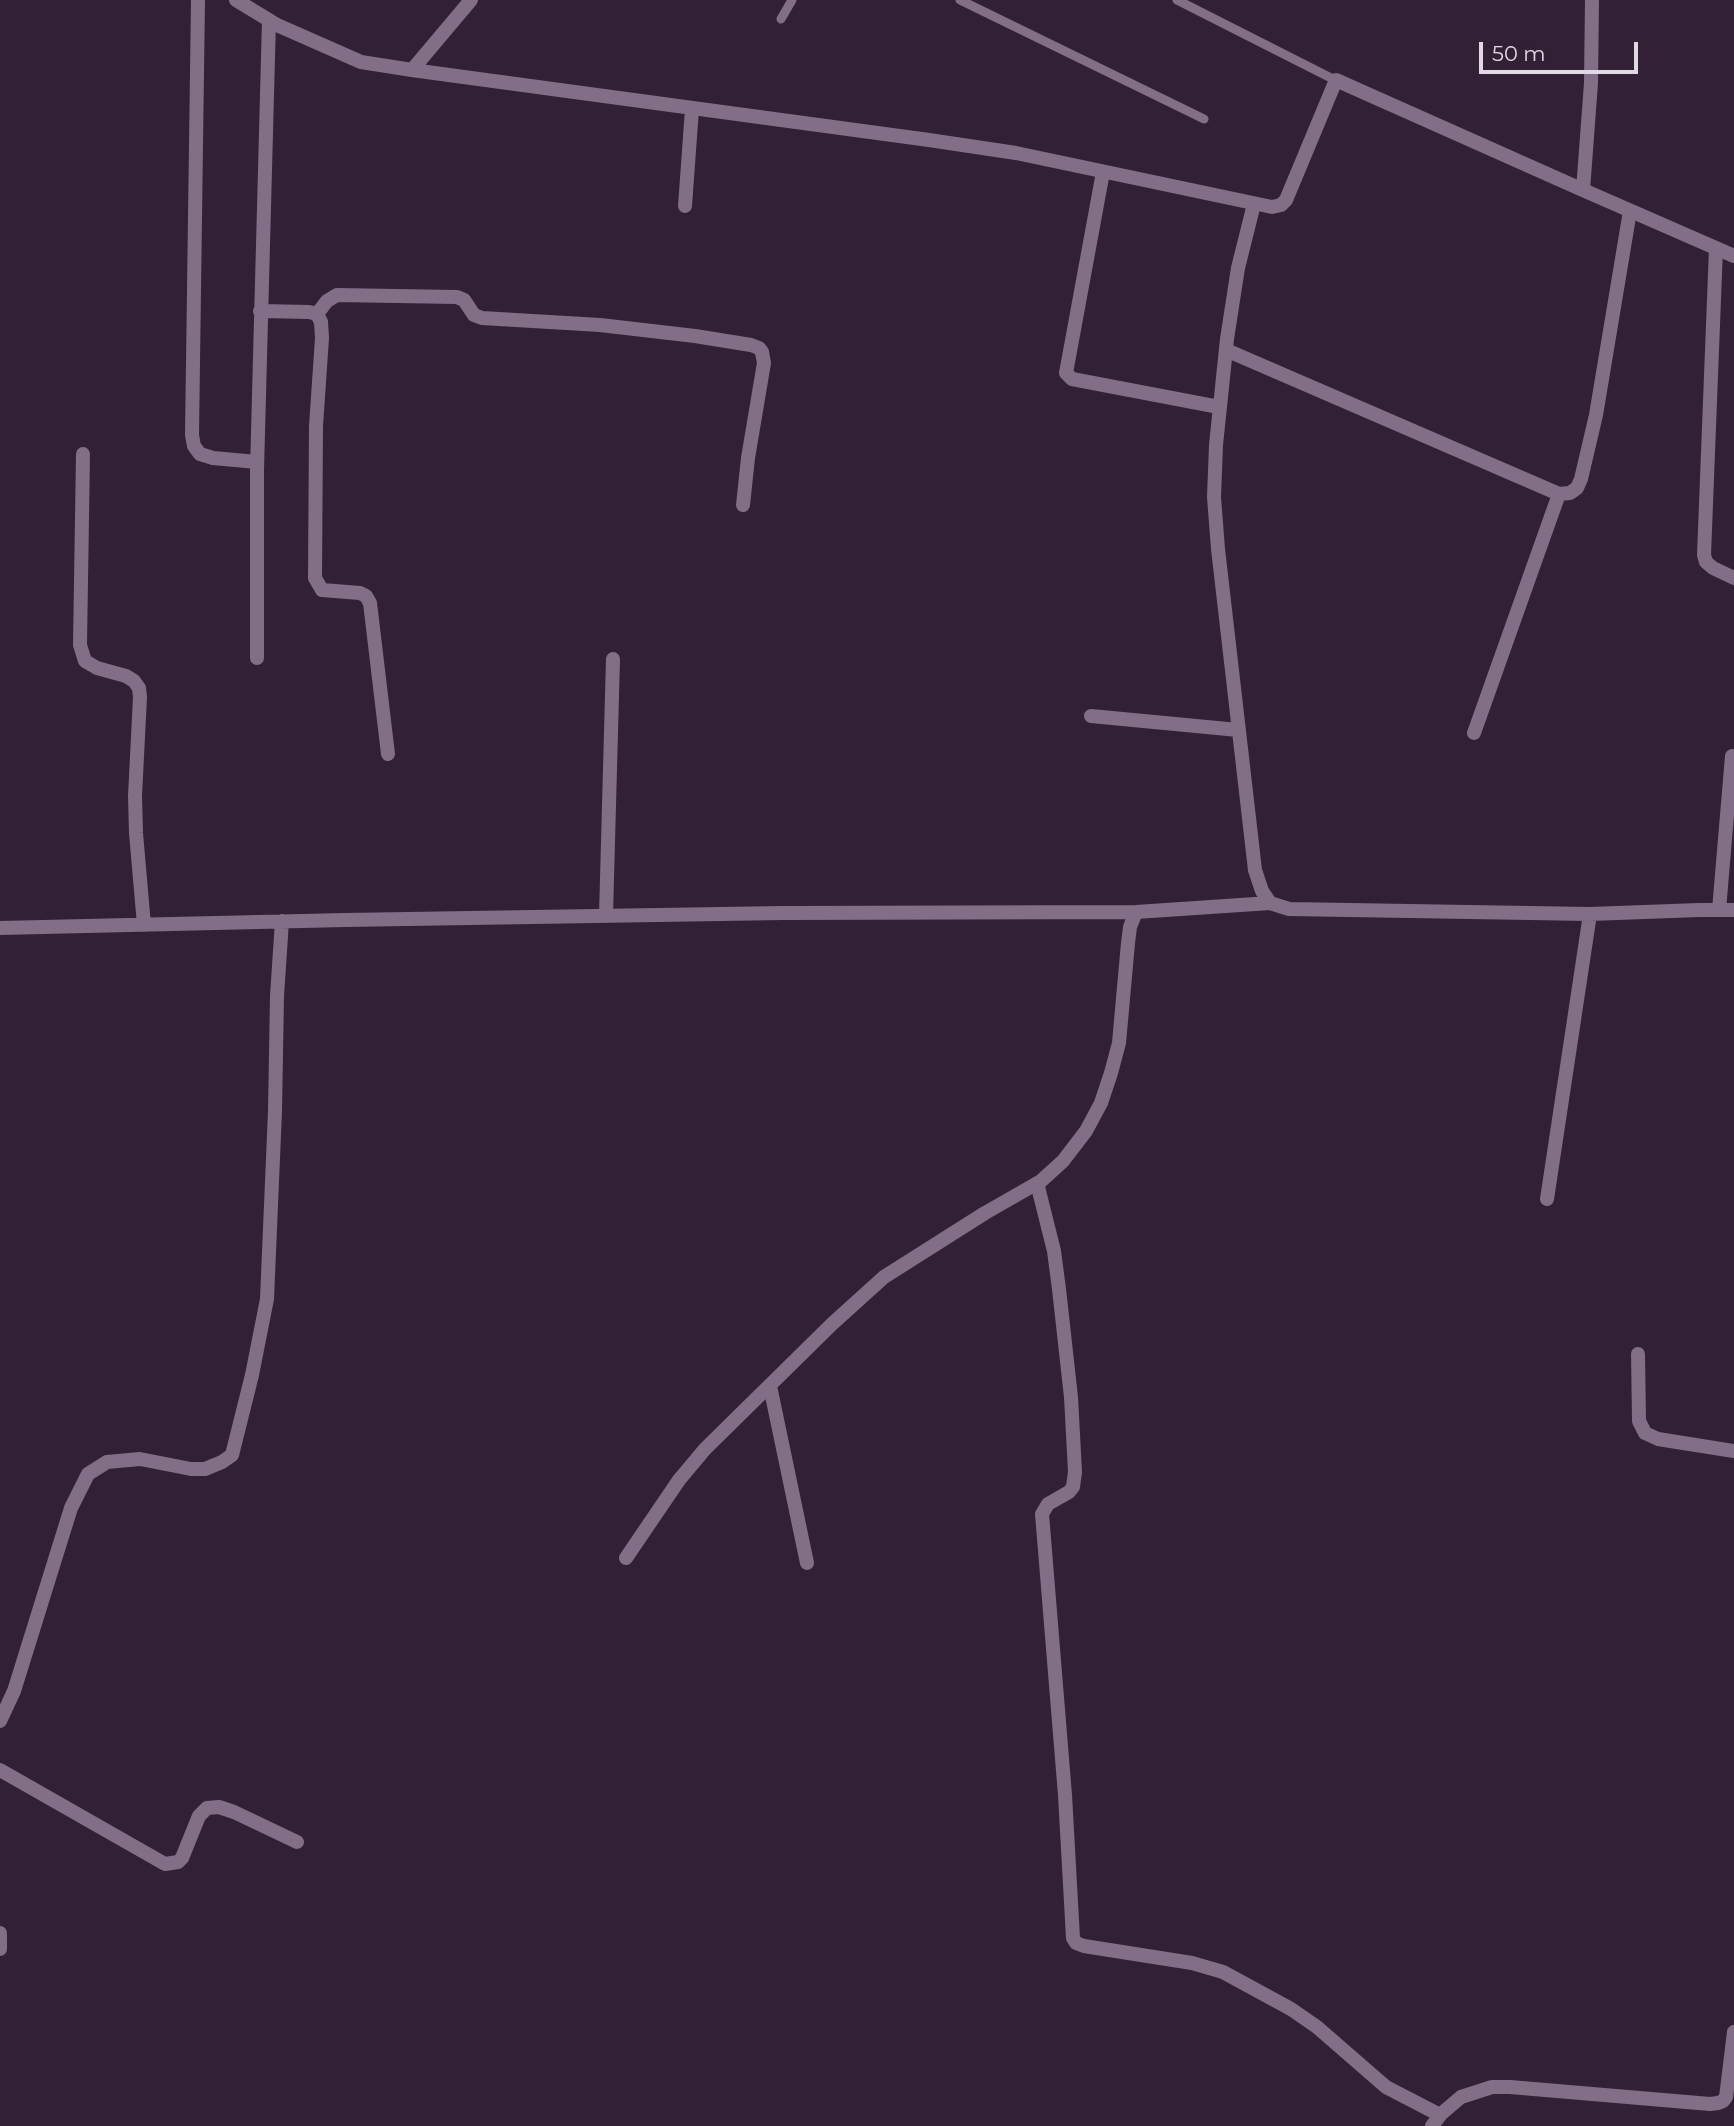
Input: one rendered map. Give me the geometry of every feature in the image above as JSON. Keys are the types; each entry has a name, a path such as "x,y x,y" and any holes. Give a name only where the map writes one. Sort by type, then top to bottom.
{"street":[{"path":"198,0 192,435 194,446 200,454 213,458 257,462"},
{"path":"236,0 318,45 361,62 692,109 929,139 1016,153 1272,207 1281,205 1286,200 1335,80 1734,256"},
{"path":"412,71 471,0"},
{"path":"1583,190 1591,83 1592,0"},
{"path":"257,658 257,462 269,20"},
{"path":"685,206 692,109"},
{"path":"1103,172 1066,373 1072,379 1219,407"},
{"path":"1254,204 1238,268 1226,350 1219,407 1214,497 1255,870 1262,891 1270,903"},
{"path":"1226,350 1559,494 1570,494 1581,479 1596,415 1630,211"},
{"path":"1716,248 1704,555 1706,562 1713,568 1734,578"},
{"path":"317,314 327,300 337,295 457,297 464,300 474,315 482,318 600,325 695,336 758,348 762,352 764,363 743,505"},
{"path":"260,311 309,312 317,314 321,322 316,426 315,578 322,590 359,593 366,596 370,604 388,754"},
{"path":"83,454 80,645 85,661 97,668 126,676 139,688 135,796 144,925"},
{"path":"1474,733 1559,494"},
{"path":"606,915 613,659"},
{"path":"1091,716 1238,730"},
{"path":"0,928 606,915 1136,912 1270,903 1289,909 1590,914 1727,910 1732,755"},
{"path":"626,1558 679,1480 705,1449 884,1277 1037,1183 1063,1161 1086,1131 1101,1103 1119,1043 1130,927 1136,912"},
{"path":"1548,1199 1590,914"},
{"path":"0,1721 14,1691 71,1508 88,1474 107,1462 140,1459 191,1469 205,1469 232,1455 249,1389 267,1299 275,1111 276,996 282,921"},
{"path":"1037,1183 1054,1251 1059,1289 1071,1396 1075,1472 1073,1487 1048,1504 1042,1514 1065,1795 1073,1938 1076,1943 1192,1963 1223,1972 1291,2008 1325,2033 1386,2087 1436,2120 1461,2097 1492,2087 1718,2103 1726,2097 1734,2032"},
{"path":"1638,1354 1639,1421 1645,1433 1658,1439 1734,1451"},
{"path":"770,1386 807,1563"},
{"path":"0,1770 165,1864 178,1862 182,1857 199,1816 207,1808 219,1807 234,1811 297,1842"},
{"path":"0,1933 0,1949"}],"lane":[{"path":"781,19 792,0"},
{"path":"960,0 1204,119"},
{"path":"1177,0 1335,80"}]}
